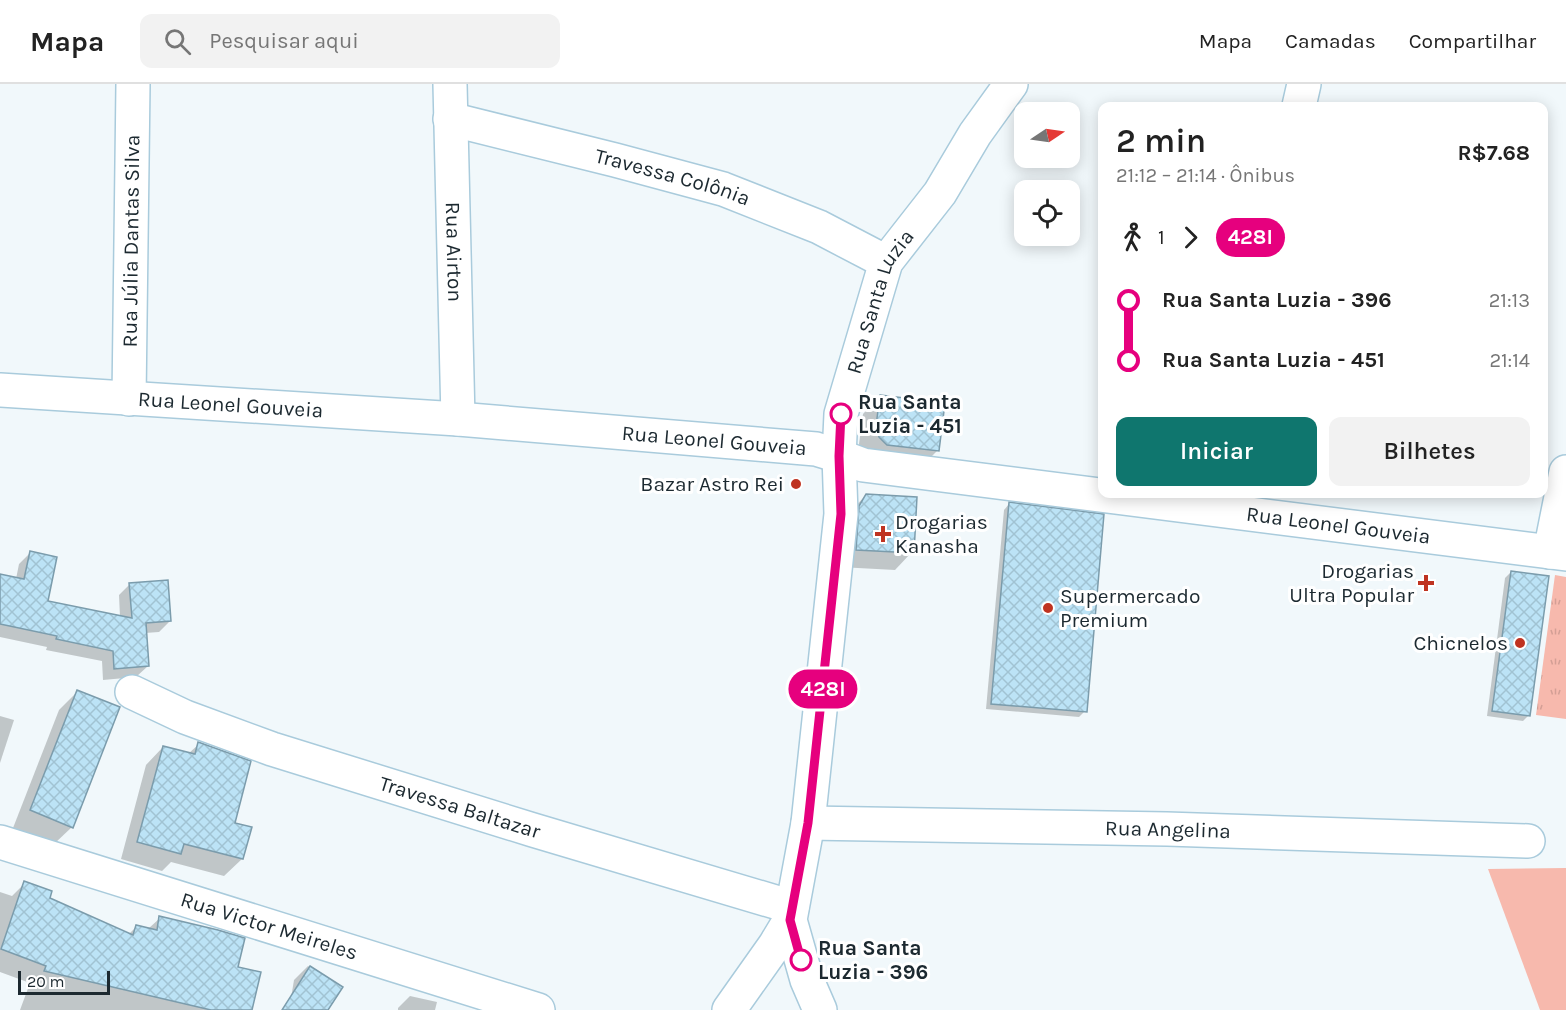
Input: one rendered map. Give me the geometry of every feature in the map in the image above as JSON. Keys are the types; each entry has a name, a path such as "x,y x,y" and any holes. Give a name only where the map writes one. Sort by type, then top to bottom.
{"street":[{"name":"Rua Júlia Dantas Silva","path":"129,399 133,84"},
{"name":"Rua Airton","path":"450,84 458,419"},
{"name":"Rua Santa Luzia","path":"820,1010 807,980 791,914 808,823 841,514 839,456 841,414 886,262 940,193 975,134 1011,84"},
{"path":"1300,102 1304,84"},
{"name":"Travessa Colônia","path":"450,119 723,189 819,227 886,262"},
{"name":"Rua Leonel Gouveia","path":"0,390 458,419 816,449 863,465 1098,489"},
{"path":"1558,553 1566,472"},
{"name":"Rua Leonel Gouveia","path":"1181,498 1558,553"},
{"name":"Travessa Baltazar","path":"132,692 185,717 272,749 533,830 791,914"},
{"name":"Rua Angelina","path":"808,823 1167,829 1528,841"},
{"name":"Rua Victor Meireles","path":"0,842 538,1010"},
{"path":"729,1010 769,955 791,914"}],"green space":[{"path":"1555,575 1566,577 1566,719 1536,715"},
{"path":"1566,868 1566,1010 1540,1010 1488,869"}],"building":[{"path":"880,395 945,403 939,451 887,445 879,437 876,426"},
{"name":"Drogarias Kanasha","path":"866,494 917,497 914,553 856,550 859,506"},
{"name":"Supermercado Premium","path":"1009,502 1104,514 1087,712 991,704"},
{"path":"30,551 57,557 48,601 132,618 129,583 168,580 171,621 146,623 149,666 114,669 113,651 0,624 0,574 24,579"},
{"name":"Chicnelos","path":"1511,571 1549,576 1530,716 1492,711"},
{"path":"77,690 120,707 73,828 30,810"},
{"path":"198,742 251,761 235,823 252,827 243,859 184,844 181,854 137,842 163,746 195,754"},
{"path":"24,881 52,891 50,898 133,935 136,925 157,930 159,916 245,938 238,967 261,972 252,1010 211,1010 44,971 46,966 1,949"},
{"path":"310,966 343,987 328,1010 282,1010"}],"bus line":[{"name":"428I","path":"801,960 790,920 808,823 841,514 839,456 841,414"}],"place":[{"name":"Rua Santa Luzia - 451","path":"841,414"},
{"name":"Bazar Astro Rei","path":"796,484"},
{"name":"Drogarias Kanasha","path":"883,534"},
{"name":"Drogarias Ultra Popular","path":"1426,583"},
{"name":"Supermercado Premium","path":"1048,608"},
{"name":"Chicnelos","path":"1520,643"},
{"name":"Rua Santa Luzia - 396","path":"801,960"}]}
